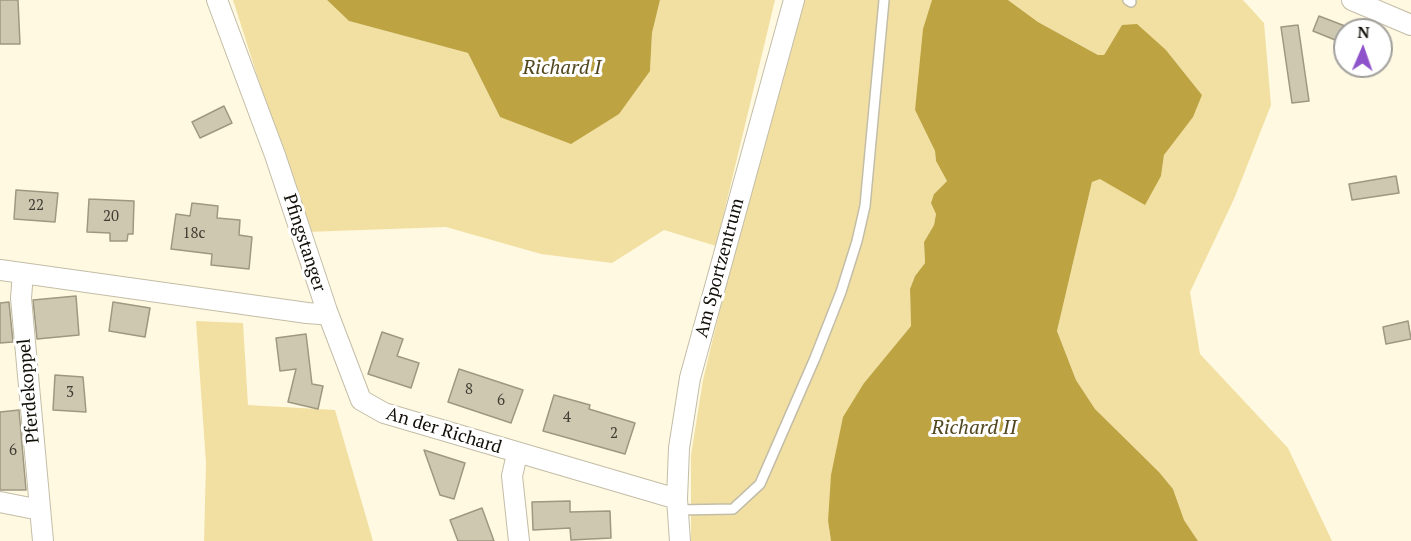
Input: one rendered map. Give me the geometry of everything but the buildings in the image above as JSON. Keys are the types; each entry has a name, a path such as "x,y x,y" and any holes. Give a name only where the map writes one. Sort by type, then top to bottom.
{"street":[{"name":"Pfingstanger","path":"0,270 307,313 320,314 327,311 275,155 217,0"},
{"name":"Am Sportzentrum","path":"680,541 677,505 679,448 690,378 794,0"},
{"path":"1352,0 1411,25"},
{"name":"Pferdekoppel","path":"23,273 21,298 43,541"},
{"name":"An der Richard","path":"327,311 356,391 368,406 677,505"},
{"name":"An der Richard","path":"518,454 513,476 519,541"},
{"path":"0,502 40,510"}],"lane":[{"path":"677,505 734,509 760,484 815,358 841,292 865,206 884,0"}],"shaded area":[{"path":"233,0 327,0 349,21 468,53 500,117 650,71 652,33 660,0 775,0 716,246 664,230 612,263 541,254 446,227 307,232"},
{"path":"803,0 932,0 915,110 935,151 936,161 947,181 934,194 936,214 934,225 924,242 925,263 915,276 910,289 911,326 864,383 828,521 831,541 691,541 691,455 703,380 732,259"},
{"path":"1008,0 1243,0 1264,23 1271,105 1234,199 1190,292 1200,354 1288,448 1332,541 1198,541 1184,520 1173,489 1159,472 1095,409 1076,380 1057,331 1092,182 1099,179 1161,176 1164,155 1202,95 1166,50 1122,25 1104,55 1098,55 1038,22"},
{"path":"196,321 243,323 248,405 335,410 373,541 204,541 206,463"}],"water":[{"name":"Richard I","path":"327,0 660,0 652,33 650,71 619,114 571,144 500,117 468,53 349,21"},
{"name":"Richard II","path":"932,0 1008,0 1038,22 1098,55 1104,55 1122,25 1137,24 1166,50 1202,95 1193,117 1164,155 1161,176 1145,205 1100,179 1092,182 1057,331 1076,380 1095,409 1159,472 1173,489 1184,520 1198,541 831,541 828,521 831,475 843,417 864,383 911,326 910,289 915,276 925,263 924,242 934,225 936,214 931,203 934,194 947,181 936,161 935,151 915,110 923,29"}]}
